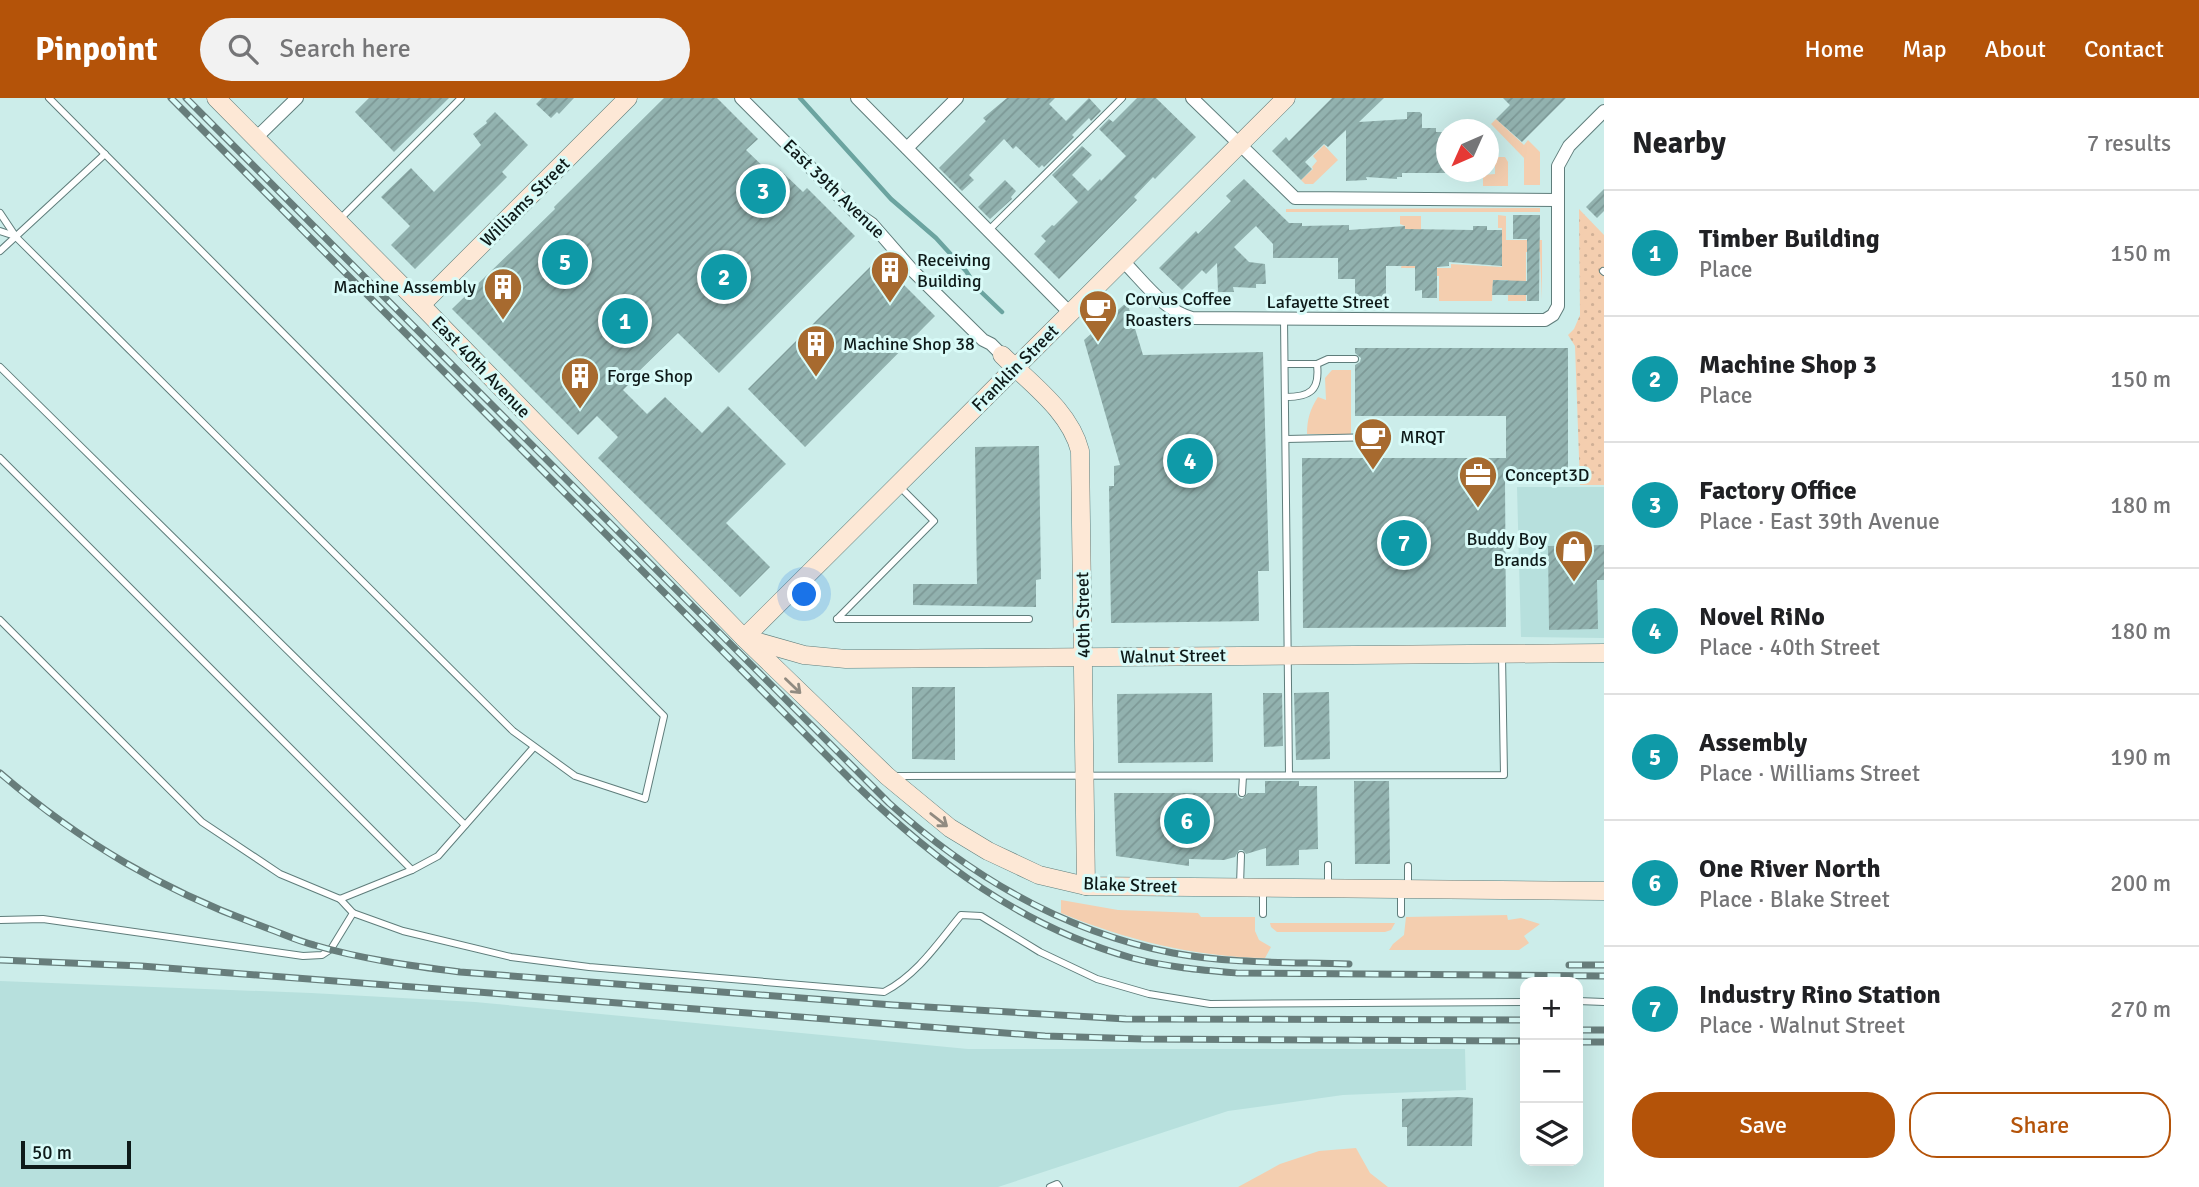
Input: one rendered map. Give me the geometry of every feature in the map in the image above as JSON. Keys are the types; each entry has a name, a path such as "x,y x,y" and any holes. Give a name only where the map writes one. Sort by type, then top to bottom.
{"street":[{"name":"East 40th Avenue","path":"216,98 744,638"},
{"path":"256,138 297,98"},
{"name":"East 39th Avenue","path":"741,98 856,213 872,225 913,271 983,340 991,344 1016,369"},
{"path":"857,98 1070,313"},
{"path":"907,148 957,98"},
{"path":"1192,98 1295,198 1557,200 1560,159 1569,146 1604,111"},
{"name":"Franklin Street","path":"744,638 1286,98"},
{"name":"Williams Street","path":"421,305 622,100"},
{"name":"Lafayette Street","path":"1123,261 1166,304 1183,316 1205,320 1540,320 1553,315 1558,306 1557,200"},
{"name":"40th Street","path":"1016,369 1065,419 1075,434 1080,450 1086,886"},
{"name":"Walnut Street","path":"744,638 804,655 846,659 1604,653"},
{"name":"Blake Street","path":"744,638 887,776 950,828 988,851 1039,875 1086,886 1604,891"}],"lane":[{"path":"0,213 16,237 503,722 575,776 645,799 664,716 49,98"},
{"path":"338,221 461,98"},
{"path":"988,231 1122,98"},
{"path":"0,251 105,154"},
{"path":"0,231 16,237"},
{"path":"1284,319 1289,775"},
{"path":"1285,364 1317,364 1328,359 1355,359"},
{"path":"1285,397 1307,394 1315,388 1319,377 1317,364"},
{"path":"0,367 465,825"},
{"path":"1286,439 1379,438"},
{"path":"0,457 412,870"},
{"path":"898,485 934,521 837,619 1029,619"},
{"path":"0,620 202,822 280,874 340,899 353,913 403,931 511,957 589,967 884,992 901,984 961,915 981,916 1040,951 1097,979 1149,994 1210,1004 1520,1002"},
{"path":"887,776 1504,775 1502,653"},
{"path":"340,899 412,870 438,856 534,747"},
{"path":"1242,793 1243,776"},
{"path":"1240,887 1241,855"},
{"path":"1328,865 1328,888"},
{"path":"1401,914 1408,866"},
{"path":"1263,888 1263,914"},
{"path":"0,920 43,919 303,957 322,955 331,949 353,913"},
{"path":"1583,1001 1604,1002"},
{"path":"1050,1187 1057,1184 1059,1187"}],"shaded area":[{"path":"1499,122 1524,145 1528,140 1540,152 1540,185 1524,185 1524,158 1499,132"},
{"path":"1324,145 1338,160 1313,184 1305,184 1301,180 1313,169 1317,161 1313,156"},
{"path":"1499,157 1505,157 1508,162 1508,186 1483,186 1483,182 1499,182"},
{"path":"1540,208 1540,212 1286,212 1286,209"},
{"path":"1579,209 1604,235 1604,485 1580,485 1575,346 1568,335 1580,315"},
{"path":"1498,215 1506,216 1506,240 1542,240 1542,300 1540,252 1526,252 1526,301 1508,301 1508,280 1493,280 1492,301 1439,301 1439,276 1420,276 1420,268 1401,268 1406,247 1405,226 1400,224 1400,216 1421,216 1421,261 1431,268 1451,268 1451,264 1502,267 1502,228 1498,228"},
{"path":"1332,370 1351,370 1351,435 1307,434 1315,401 1318,397 1326,400 1325,378"},
{"path":"1517,487 1604,487 1604,638 1521,637"},
{"path":"1061,900 1118,910 1198,913 1201,917 1255,917 1255,931 1259,940 1271,947 1265,958 1213,954 1161,945 1110,931 1061,913"},
{"path":"1507,915 1508,920 1521,918 1540,924 1524,936 1529,943 1519,950 1389,950 1404,935 1406,917"},
{"path":"1270,923 1395,923 1391,930 1385,932 1277,932"},
{"path":"0,981 475,1002 968,1049 1465,1049 1466,1090 1343,1095 1228,1111 998,1187 0,1187"},
{"path":"1356,1148 1370,1173 1388,1187 1238,1187 1280,1164 1319,1151"}],"building":[{"path":"369,98 449,98 394,152 355,112"},
{"path":"542,98 574,98 559,114 557,112 551,118 536,104"},
{"path":"664,98 717,98 758,139 746,150 774,177 780,170 803,192 807,188 855,236 719,373 678,333 623,390 647,414 665,397 702,433 728,406 786,464 726,523 770,567 740,597 598,458 618,437 597,416 578,435 452,309"},
{"path":"1007,98 1055,98 1049,104 1066,121 1089,98 1101,111 1091,121 1089,118 1044,167 1042,165 1039,168 1016,146 1013,149 1004,139 969,175 974,180 962,191 939,168 986,121 983,118"},
{"path":"1137,98 1156,98 1196,137 1155,179 1153,177 1134,197 1137,200 1059,279 1034,254 1046,241 1041,236 1078,202 1052,175 1082,146 1092,155 1072,175 1088,191 1100,179 1101,181 1126,156 1099,129 1109,119 1113,122"},
{"path":"1332,98 1384,98 1359,122 1407,119 1407,112 1420,112 1422,128 1436,128 1436,173 1402,173 1402,177 1397,179 1366,177 1367,180 1346,181 1346,130 1328,147 1324,144 1305,162 1312,169 1301,180 1272,151 1286,137 1289,141"},
{"path":"1503,98 1566,98 1522,142 1496,119 1510,105"},
{"path":"495,112 528,145 502,172 507,177 415,269 391,245 410,226 381,197 411,168 434,192 481,145 473,134 487,123"},
{"path":"1244,179 1289,223 1302,223 1302,226 1349,225 1349,230 1405,226 1405,229 1473,230 1473,226 1487,226 1487,230 1502,230 1502,266 1449,262 1449,266 1437,267 1437,298 1422,298 1422,290 1415,291 1415,266 1386,266 1386,298 1355,297 1355,279 1338,279 1338,258 1273,258 1273,244 1256,226 1234,247 1249,262 1265,264 1266,284 1256,284 1256,288 1233,287 1234,292 1218,292 1217,263 1206,274 1202,270 1182,290 1159,268 1231,201 1226,196"},
{"path":"1005,180 1016,191 1012,199 990,219 978,207"},
{"path":"1604,189 1604,211 1597,218 1586,207"},
{"path":"1513,215 1540,215 1539,301 1527,301 1527,295 1492,295 1493,280 1527,281 1527,239 1513,239"},
{"name":"Machine Shop 38","path":"878,259 935,316 805,447 748,389"},
{"path":"1127,302 1143,355 1263,352 1269,571 1258,571 1259,621 1111,623 1109,486 1114,486 1114,466 1120,465 1084,340"},
{"path":"1355,348 1568,348 1568,478 1505,479 1506,627 1303,628 1302,458 1506,458 1506,416 1355,416 1355,365 1361,358 1355,353"},
{"path":"1039,446 1041,579 1036,580 1036,607 913,605 913,584 977,584 975,447"},
{"path":"1604,545 1604,580 1597,580 1598,629 1549,630 1548,546"},
{"path":"912,687 955,687 955,760 912,759"},
{"path":"1329,692 1330,759 1296,760 1294,693"},
{"path":"1212,693 1213,762 1118,763 1117,694"},
{"path":"1263,693 1282,693 1283,746 1264,747"},
{"path":"1265,781 1299,781 1299,786 1317,786 1318,849 1299,850 1299,865 1266,866 1266,848 1246,854 1239,850 1235,857 1224,860 1189,859 1189,866 1116,856 1114,793 1236,793 1242,799 1248,793 1265,793"},
{"path":"1354,781 1389,781 1390,864 1355,864"},
{"path":"1473,1098 1472,1146 1407,1146 1407,1127 1402,1127 1402,1099"}],"waterway":[{"path":"800,98 891,199 936,238 966,271 977,288 1002,312"}],"railway":[{"path":"171,98 854,783 948,865 1016,909 1091,945 1145,961 1197,969 1237,973 1604,976"},
{"path":"186,98 889,803 952,854 1021,898 1057,916 1133,944 1217,959 1349,964"},
{"path":"0,773 92,843 158,881 227,913 308,943 405,965 460,972 893,1005 1126,1019 1520,1020"},
{"path":"0,960 141,966 1045,1036 1520,1041"},
{"path":"1569,965 1604,965"},
{"path":"1583,1030 1604,1030"},
{"path":"1583,1042 1604,1042"}],"place":[{"name":"Factory Office","path":"763,191"},
{"name":"Assembly","path":"565,262"},
{"name":"Machine Shop 3","path":"724,277"},
{"name":"Receiving Building","path":"890,304"},
{"name":"Machine Assembly","path":"503,321"},
{"name":"Timber Building","path":"625,321"},
{"name":"Corvus Coffee Roasters","path":"1098,343"},
{"name":"Machine Shop 38","path":"816,378"},
{"name":"Forge Shop","path":"580,410"},
{"name":"Novel RiNo","path":"1190,461"},
{"name":"MRQT","path":"1373,471"},
{"name":"Concept3D","path":"1478,509"},
{"name":"Industry Rino Station","path":"1404,543"},
{"name":"Buddy Boy Brands","path":"1574,583"},
{"name":"One River North","path":"1187,821"}]}
